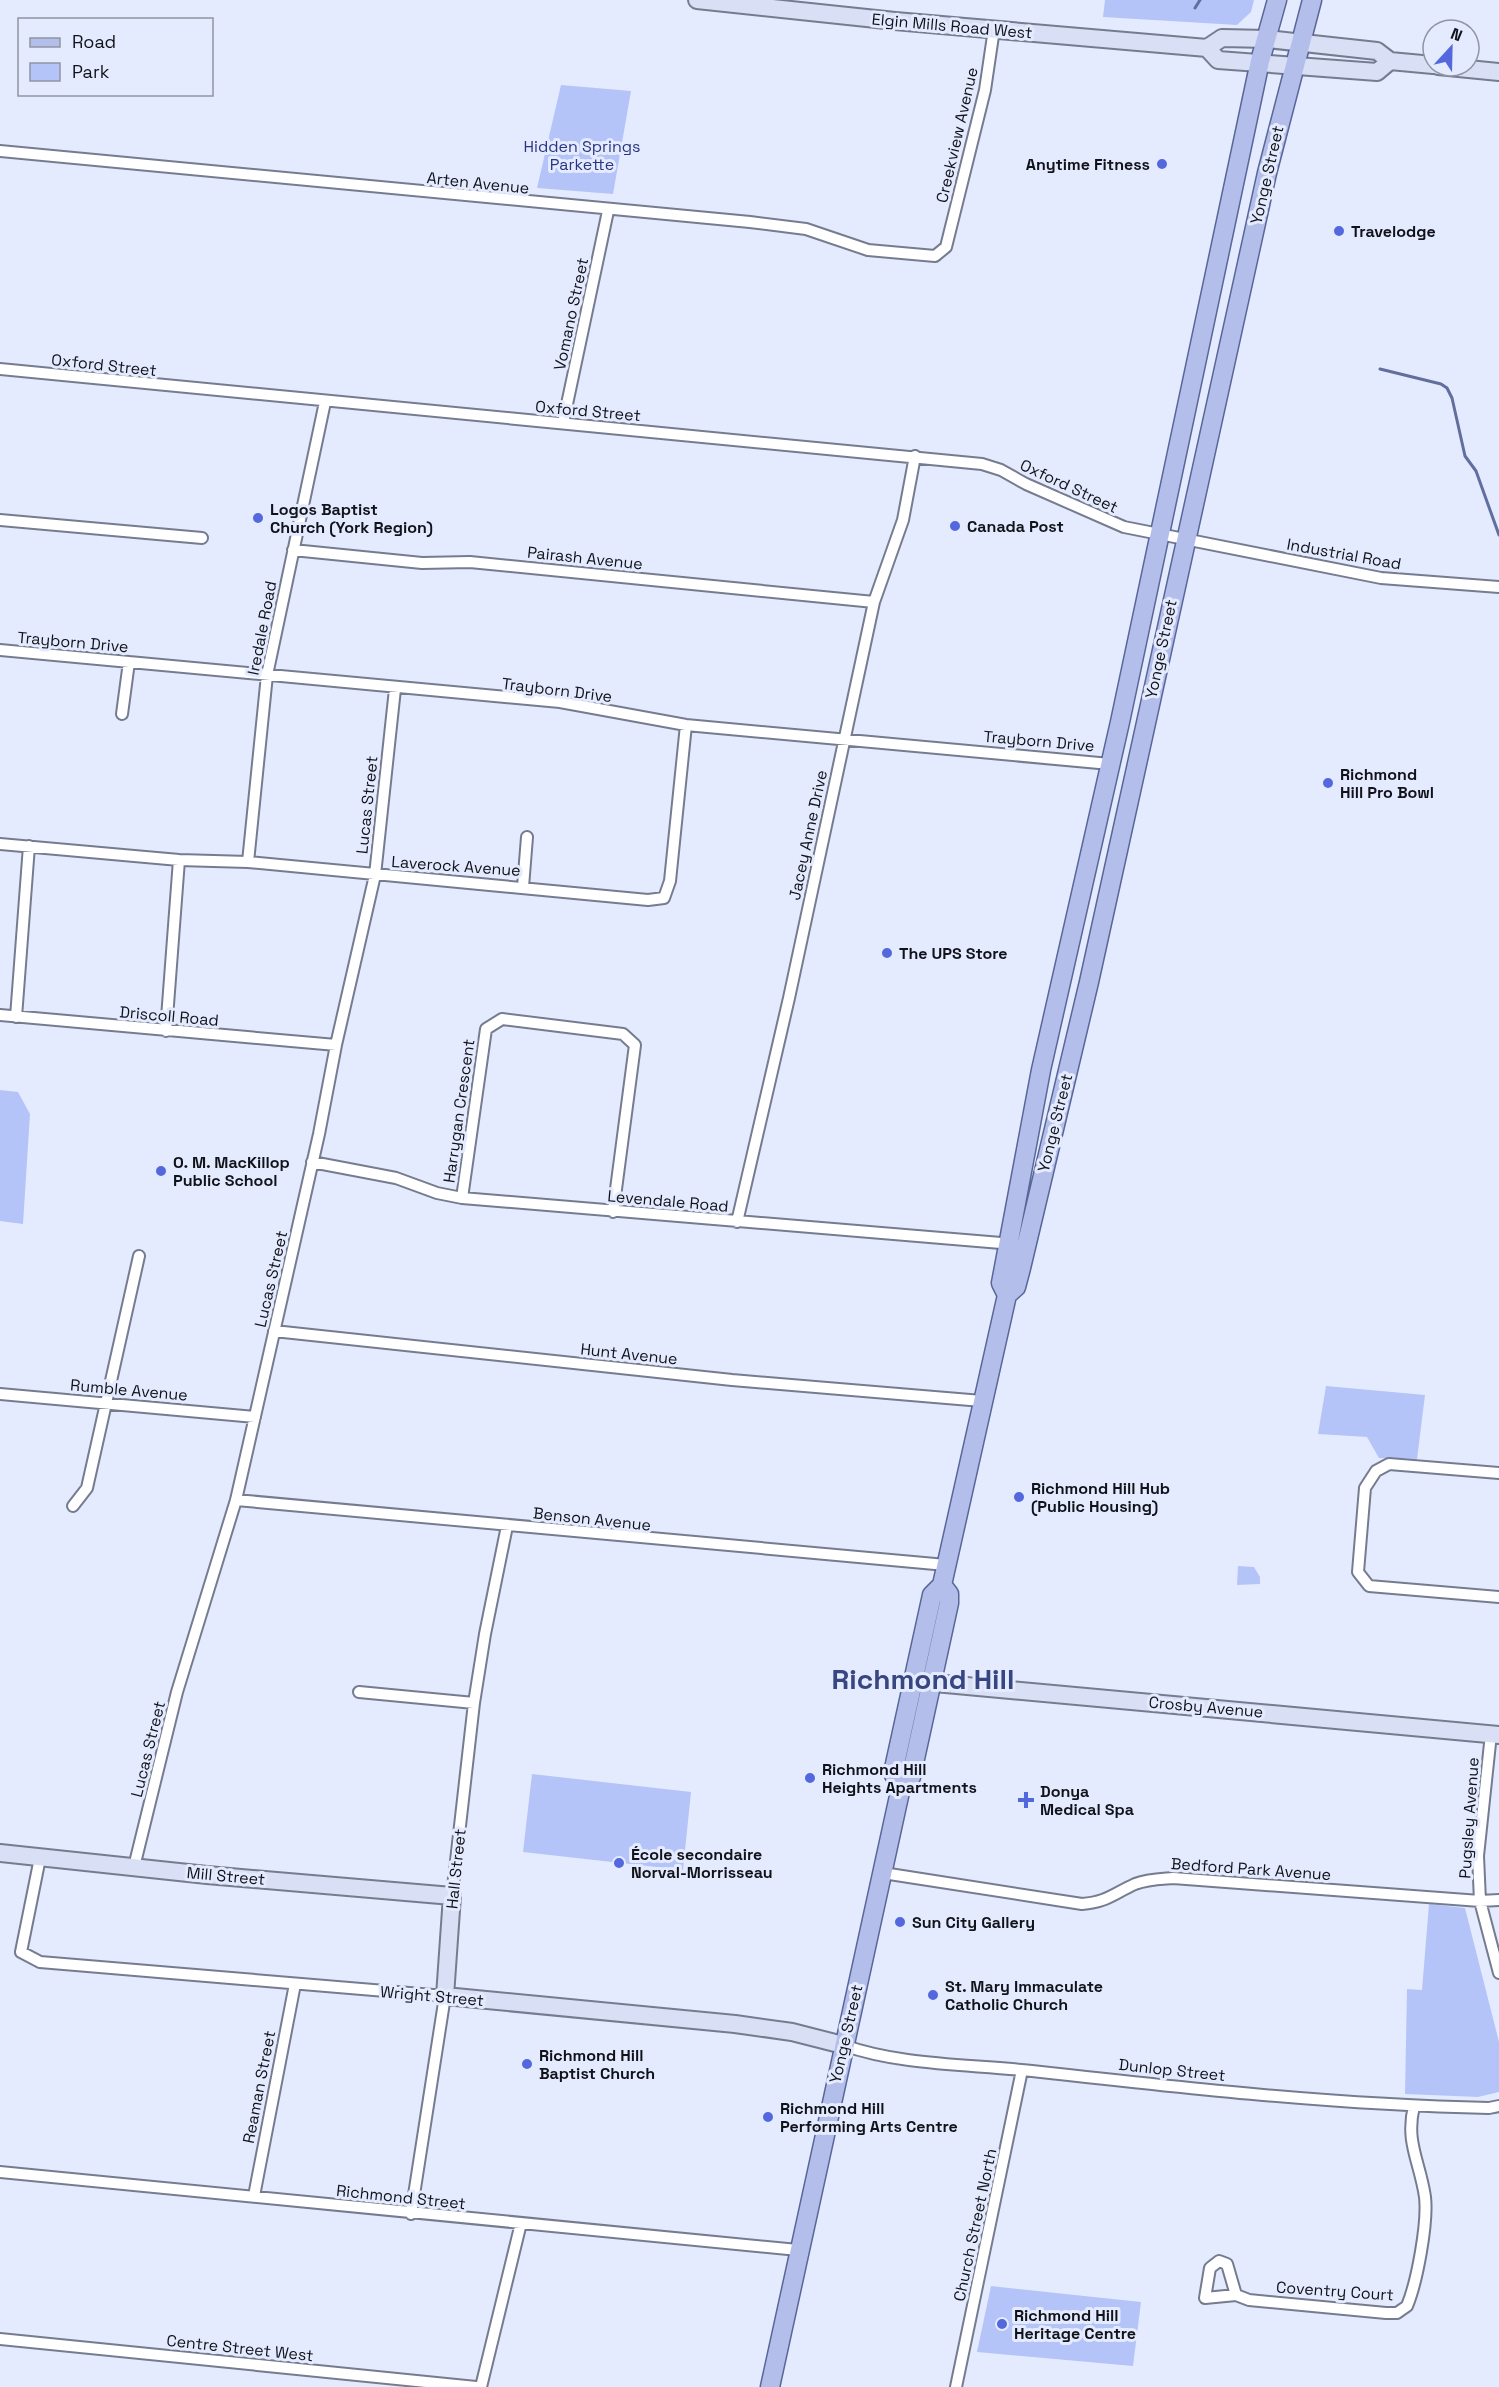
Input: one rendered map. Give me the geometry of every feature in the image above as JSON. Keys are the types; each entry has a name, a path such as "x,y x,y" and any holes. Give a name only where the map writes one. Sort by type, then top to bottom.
{"main road":[{"name":"Yonge Street","path":"901,1787 893,1773 932,1595 942,1585 1007,1295 1016,1287 1017,1244 1041,1070 1188,411 1214,271 1260,61 1277,0"},
{"name":"Yonge Street","path":"1017,1244 1089,982 1293,65 1312,0"},
{"name":"Yonge Street","path":"770,2387 798,2250 901,1787 911,1777 950,1599 942,1585"}],"street":[{"name":"Elgin Mills Road West","path":"697,0 809,6 994,29 1207,48 1222,38 1267,39 1377,51 1390,61 1377,72 1260,61 1218,60 1207,48"},
{"name":"Creekview Avenue","path":"946,247 985,90 994,29"},
{"path":"1390,61 1421,64"},
{"path":"1481,70 1499,72"},
{"name":"Arten Avenue","path":"0,151 806,230 868,250 935,256 946,247"},
{"name":"Vomano Street","path":"563,423 608,211"},
{"name":"Oxford Street","path":"0,369 982,464 1001,470 1088,513 1124,527 1186,540"},
{"name":"Iredale Road","path":"248,862 267,675 325,402"},
{"name":"Jacey Anne Drive","path":"737,1222 789,998 874,602 903,520 915,456"},
{"path":"0,521 202,538"},
{"name":"Industrial Road","path":"1186,540 1381,578 1499,587"},
{"name":"Pairash Avenue","path":"293,550 422,563 470,562 874,602"},
{"name":"Trayborn Drive","path":"0,650 395,689 560,702 686,725 843,741 1090,760 1110,764"},
{"path":"122,714 129,662"},
{"name":"Lucas Street","path":"134,1868 177,1692 236,1500 312,1162 375,875 395,689"},
{"name":"Laverock Avenue","path":"0,843 179,860 248,862 648,900 664,898 670,881 686,725"},
{"path":"523,887 527,837"},
{"path":"16,1017 29,846"},
{"path":"166,1031 179,860"},
{"name":"Driscoll Road","path":"0,1015 336,1046"},
{"name":"Harrygan Crescent","path":"462,1198 486,1029 502,1019 623,1034 635,1045 613,1212"},
{"name":"Levendale Road","path":"312,1162 396,1178 437,1193 462,1198 1017,1244"},
{"path":"73,1506 87,1488 108,1403 139,1256"},
{"name":"Hunt Avenue","path":"274,1331 732,1380 982,1401"},
{"name":"Rumble Avenue","path":"0,1394 255,1417"},
{"path":"1499,1473 1389,1464 1376,1471 1365,1488 1358,1572 1369,1586 1499,1598"},
{"name":"Benson Avenue","path":"236,1500 946,1565"},
{"name":"Hall Street","path":"411,2214 445,1996 452,1896 474,1703 485,1634 507,1526"},
{"name":"Crosby Avenue","path":"913,1682 1495,1734"},
{"path":"358,1692 474,1703"},
{"name":"Pugsley Avenue","path":"1495,1734 1478,1856 1479,1901 1499,1973"},
{"name":"Mill Street","path":"0,1852 134,1868 452,1896"},
{"name":"Wright Street","path":"40,1858 21,1952 40,1962 445,1996 735,2024 792,2032 843,2045"},
{"name":"Bedford Park Avenue","path":"883,1873 1082,1904 1101,1902 1137,1883 1152,1879 1173,1878 1479,1901 1499,1900"},
{"name":"Reaman Street","path":"254,2196 295,1984"},
{"name":"Dunlop Street","path":"843,2045 865,2053 1022,2070 1414,2106 1489,2108 1499,2106"},
{"name":"Church Street North","path":"956,2387 1022,2070"},
{"name":"Coventry Court","path":"1236,2295 1249,2300 1386,2313 1397,2313 1407,2307 1418,2269 1425,2199 1410,2133 1414,2106"},
{"name":"Richmond Street","path":"0,2172 254,2196 411,2214 798,2250"},
{"path":"481,2387 521,2223"},
{"name":"Centre Street West","path":"0,2339 476,2387"}],"green space":[{"path":"1105,0 1254,0 1251,12 1237,25 1103,17"},
{"name":"Hidden Springs Parkette","path":"561,85 631,91 613,194 537,188"},
{"path":"0,1090 18,1092 30,1114 23,1224 0,1221"},
{"path":"1326,1386 1425,1395 1417,1459 1379,1458 1367,1437 1318,1434"},
{"path":"1238,1566 1254,1567 1260,1577 1260,1584 1237,1585"},
{"path":"532,1774 691,1792 683,1870 523,1852"},
{"path":"1429,1904 1465,1908 1499,2042 1499,2092 1478,2097 1405,2094 1407,1989 1422,1990"},
{"path":"991,2286 1141,2302 1133,2366 977,2352"}],"waterway":[{"path":"1195,8 1200,0"},
{"path":"1380,369 1441,384 1447,388 1452,398 1465,456 1476,471 1499,535"}],"place":[{"name":"Anytime Fitness","path":"1162,164"},
{"name":"Travelodge","path":"1339,231"},
{"name":"Logos Baptist Church (York Region)","path":"258,518"},
{"name":"Canada Post","path":"955,526"},
{"name":"Richmond Hill Pro Bowl","path":"1328,783"},
{"name":"The UPS Store","path":"887,953"},
{"name":"O. M. MacKillop Public School","path":"161,1171"},
{"name":"Richmond Hill Hub (Public Housing)","path":"1019,1497"},
{"name":"Richmond Hill Heights Apartments","path":"810,1778"},
{"name":"Donya Medical Spa","path":"1026,1800"},
{"name":"École secondaire Norval-Morrisseau","path":"619,1863"},
{"name":"Sun City Gallery","path":"900,1922"},
{"name":"St. Mary Immaculate Catholic Church","path":"933,1995"},
{"name":"Richmond Hill Baptist Church","path":"527,2064"},
{"name":"Richmond Hill Performing Arts Centre","path":"768,2117"},
{"name":"Richmond Hill Heritage Centre","path":"1002,2324"}],"district":[{"name":"Richmond Hill","path":"923,1679"}]}
